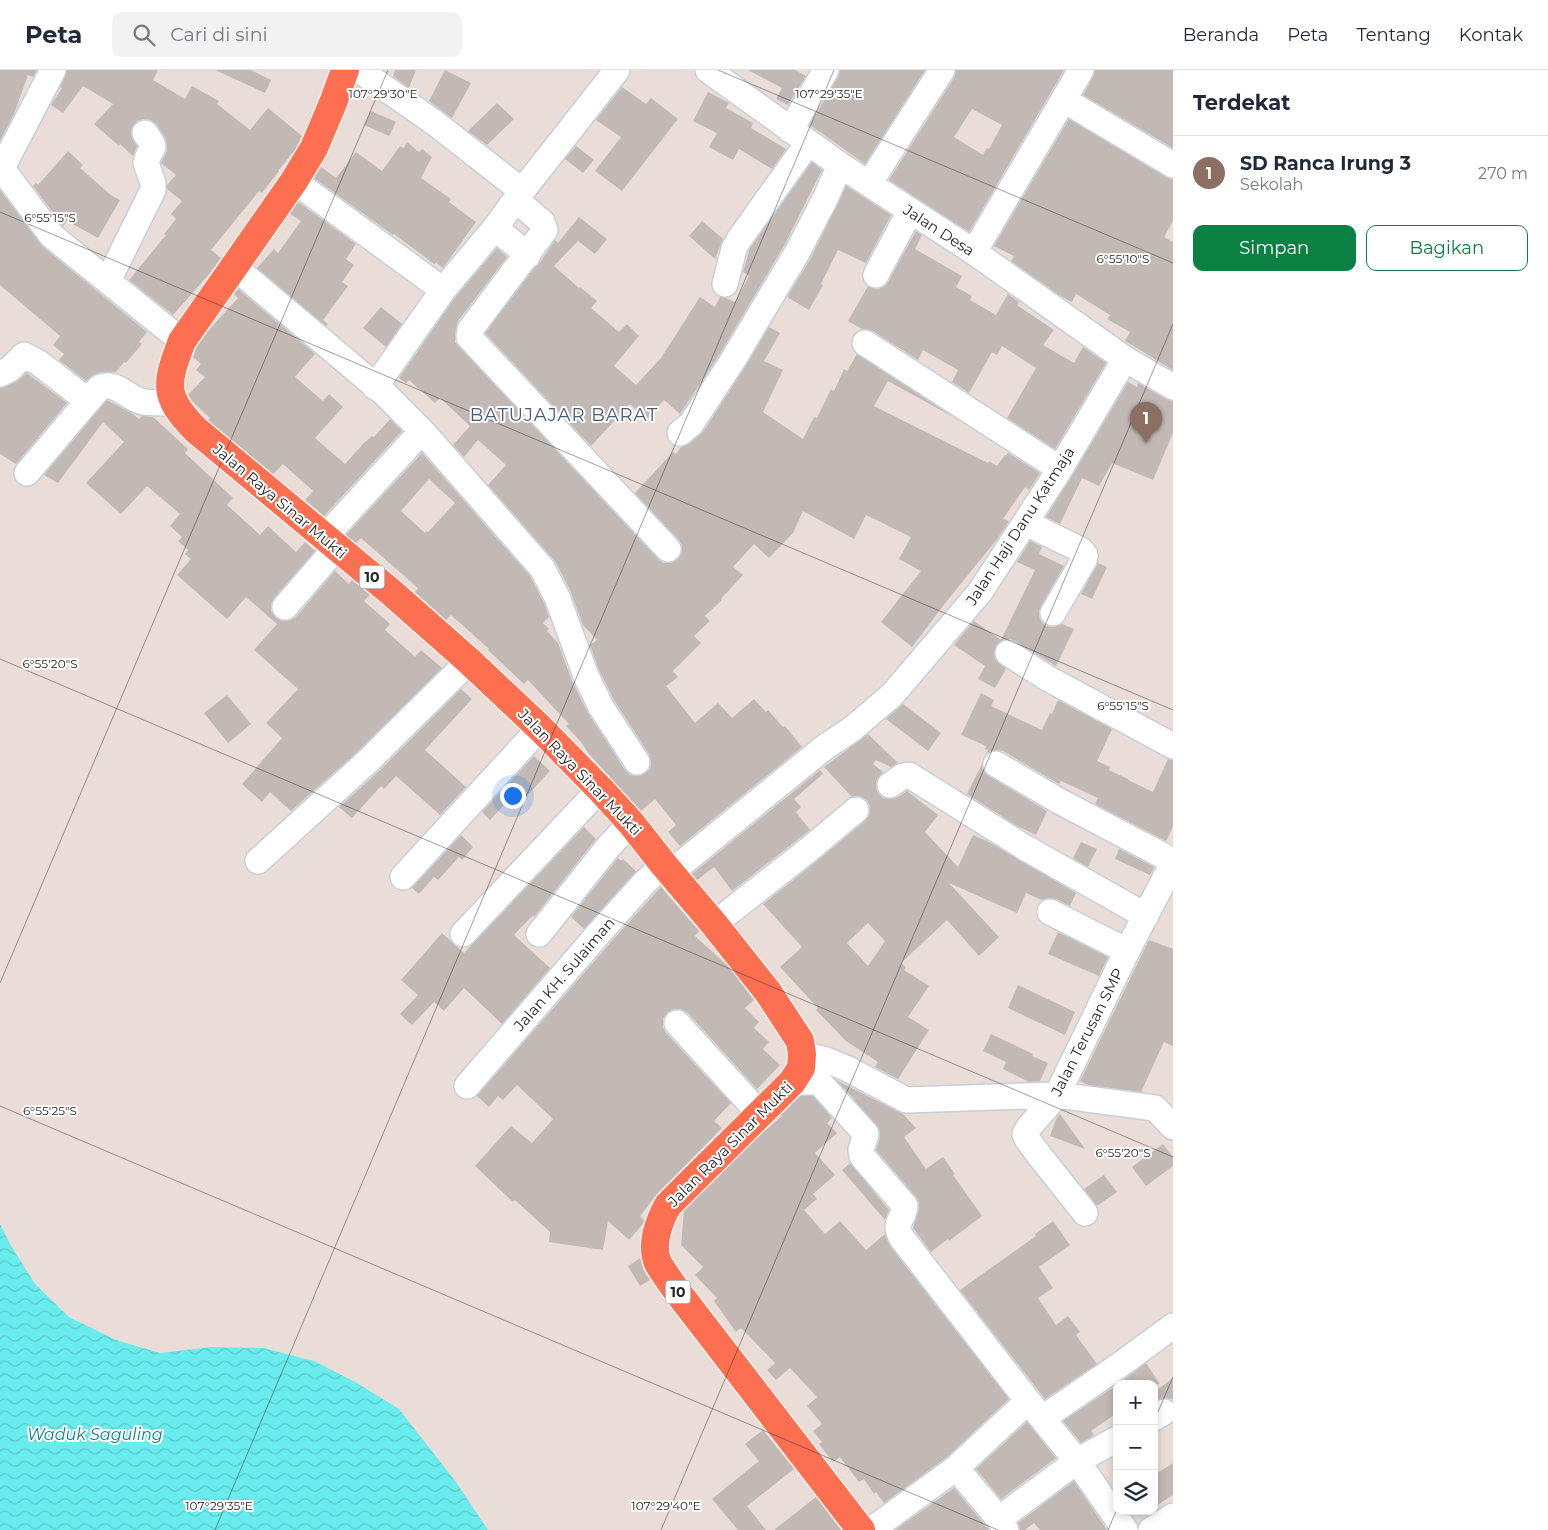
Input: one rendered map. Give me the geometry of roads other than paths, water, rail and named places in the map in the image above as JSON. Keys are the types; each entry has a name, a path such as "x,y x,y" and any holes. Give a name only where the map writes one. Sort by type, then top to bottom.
{"highway":[{"name":"Jalan Raya Sinar Mukti","path":"344,70 334,103 314,148 294,181 182,341 173,361 170,374 169,387 173,403 185,420 196,430 392,593 469,661 540,728 600,789 631,823 768,992 800,1041 802,1054 801,1068 792,1082 668,1206 658,1226 656,1256 676,1290 861,1530"}],"street":[{"path":"53,70 1,167 52,236 182,341"},
{"path":"359,70 435,123 519,195 545,226 546,230 528,255 470,330 469,338 668,549"},
{"path":"375,387 443,290 496,228 519,195 617,70"},
{"name":"Jalan Desa","path":"708,70 840,165 974,252 1125,358 1173,387"},
{"path":"725,284 734,249 799,136 826,70"},
{"path":"869,184 942,70"},
{"path":"974,252 1081,70"},
{"path":"1064,100 1173,165"},
{"path":"108,281 153,190 154,183 146,162 154,148 145,133"},
{"path":"680,433 690,424 733,360 798,251 840,165"},
{"path":"294,181 443,290"},
{"path":"876,275 910,211"},
{"path":"496,228 528,255"},
{"path":"233,266 375,387 386,394 422,431 542,568 557,597 586,676 601,707 637,762"},
{"path":"865,343 1060,469"},
{"path":"0,374 10,369 24,355 39,363 88,401"},
{"name":"Jalan Haji Danu Katmaja","path":"667,869 825,747 852,729 892,695 980,592 1060,469 1125,358"},
{"path":"28,473 99,388 109,386 142,402 173,403"},
{"path":"286,607 330,543 422,431"},
{"path":"1026,522 1081,550 1085,554 1084,560 1053,613"},
{"path":"1008,653 1047,678 1173,746"},
{"path":"258,861 368,761 469,661"},
{"path":"403,877 540,728"},
{"path":"996,764 1059,801 1173,862"},
{"path":"890,786 903,776 909,776 1024,847 1146,916"},
{"path":"463,934 600,789"},
{"path":"714,924 856,810"},
{"path":"539,934 609,846 631,823"},
{"name":"Jalan Terusan SMP","path":"1085,1213 1039,1155 1025,1134 1028,1127 1057,1095 1127,951 1173,862"},
{"name":"Jalan KH. Sulaiman","path":"467,1086 646,881 667,869"},
{"path":"1050,912 1127,951"},
{"path":"678,1023 760,1114"},
{"path":"802,1054 826,1060 848,1069 906,1100 1057,1095 1155,1108 1173,1127"},
{"path":"792,1082 819,1082 866,1134 861,1150 862,1156 905,1206 905,1210 898,1219 898,1230 901,1237 1035,1410 1077,1461 1125,1530"},
{"path":"871,1530 1035,1410 1173,1326"},
{"path":"956,1468 1002,1524 1077,1461 1113,1440"},
{"path":"1151,1530 1173,1516"}],"water":[{"name":"Waduk Saguling","path":"0,1224 35,1284 69,1317 116,1340 160,1353 211,1347 263,1348 314,1361 357,1383 399,1409 456,1482 488,1530 0,1530"}],"place":[{"name":"SD Ranca Irung 3","path":"1146,443"}],"district":[{"name":"BATUJAJAR BARAT","path":"564,415"}]}
